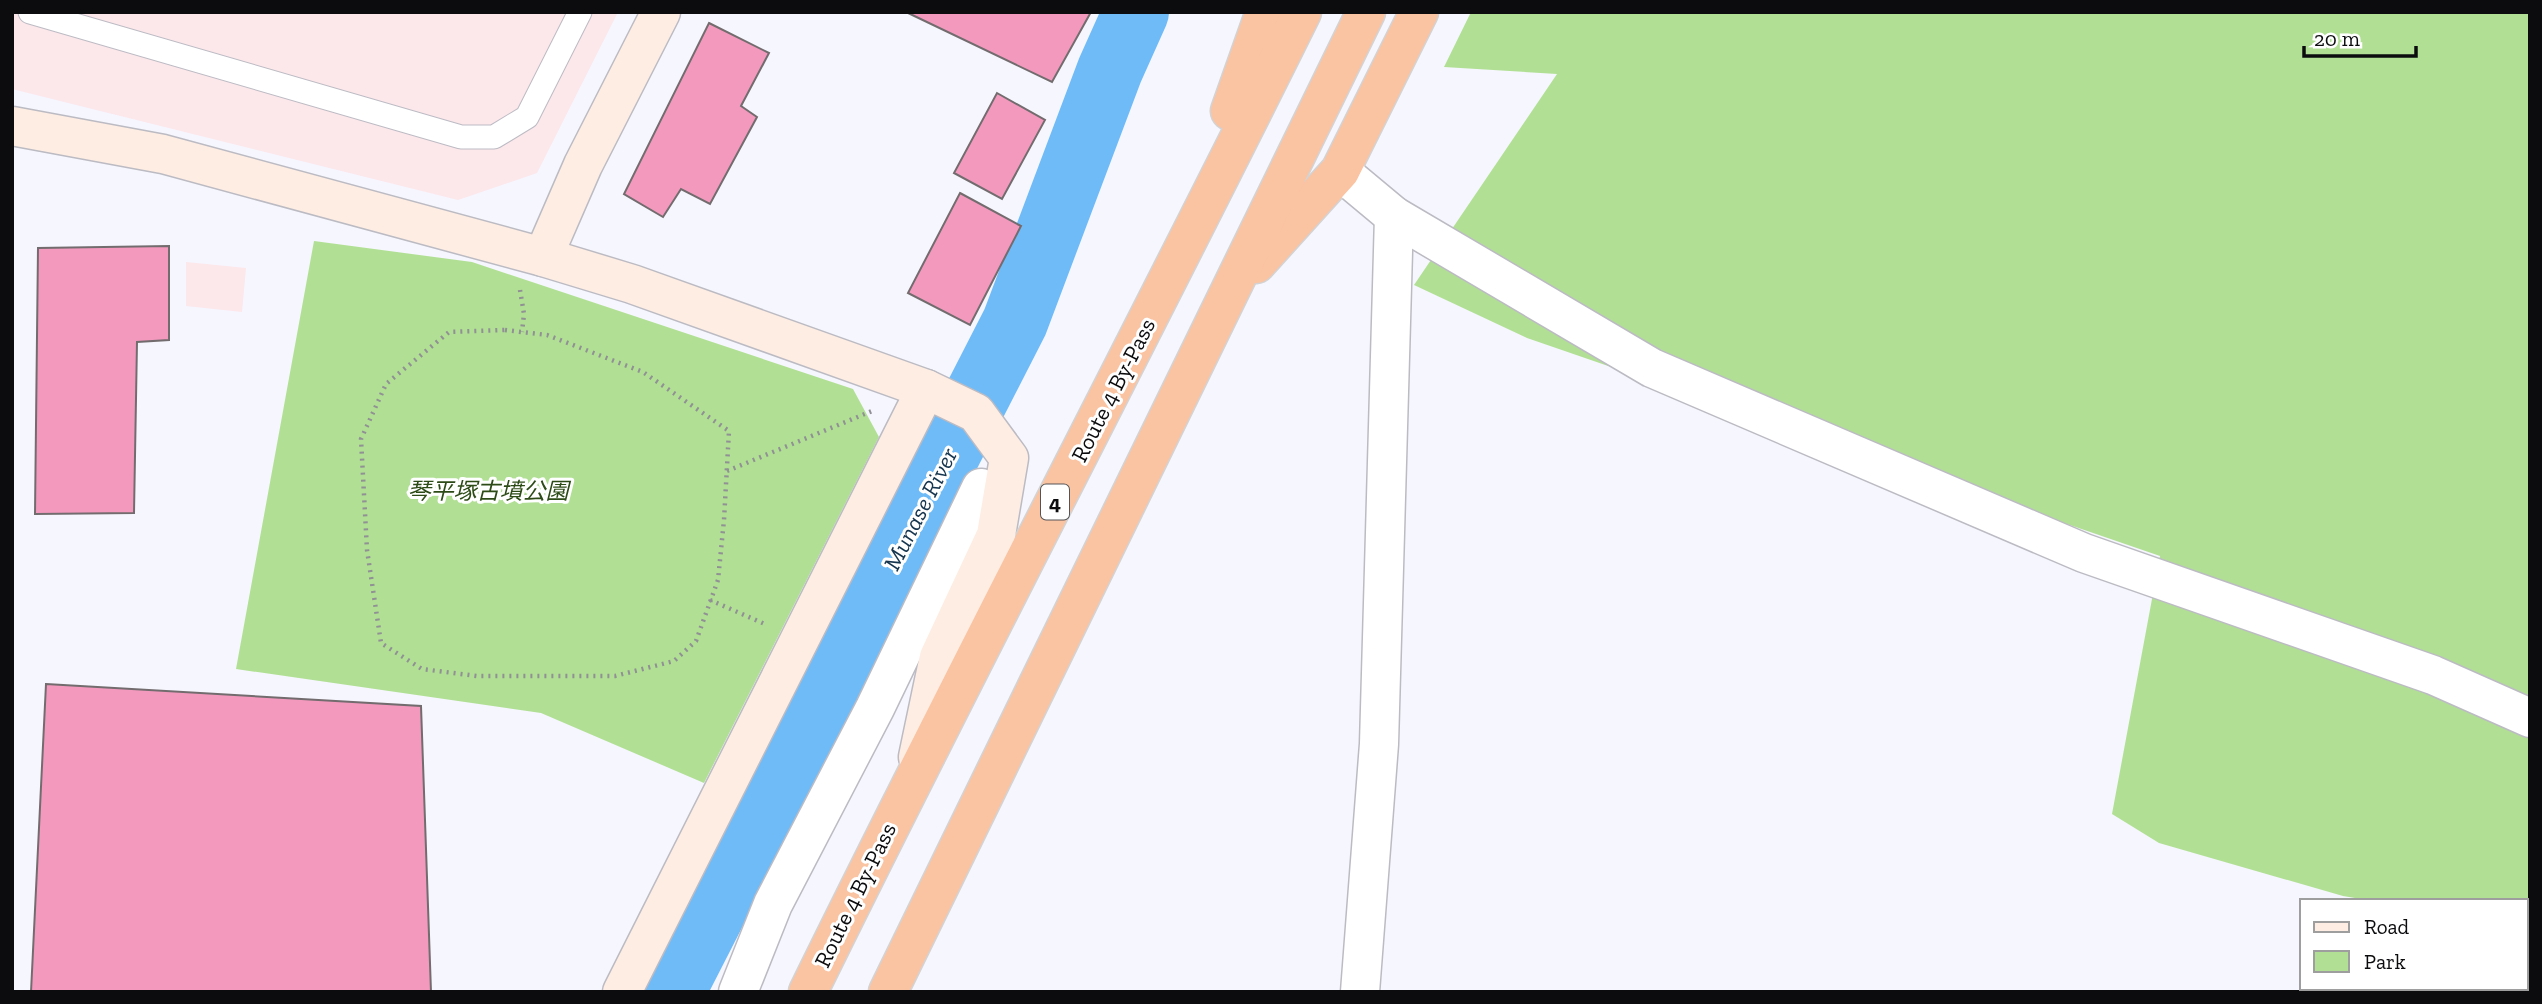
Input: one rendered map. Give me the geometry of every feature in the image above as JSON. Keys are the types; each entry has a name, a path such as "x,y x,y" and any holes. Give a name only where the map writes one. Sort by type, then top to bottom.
{"highway":[{"path":"1174,272 1265,12"},
{"name":"Route 4 By-Pass","path":"808,992 914,776 1174,272 1302,12"},
{"path":"888,992 1366,12"},
{"path":"1223,301 1340,171 1419,12"}],"street":[{"path":"544,257 583,165 661,12"},
{"path":"12,125 163,154 544,257 632,284 926,389 976,413 1009,458 996,535 939,657 914,776"},
{"path":"1340,171 1394,216 1652,368 2084,553 2433,674 2530,718"},
{"path":"1360,992 1379,744 1394,216"},
{"path":"622,992 926,389"},
{"path":"738,992 773,904 875,708 981,488"}],"lane":[{"path":"30,12 461,137 494,137 527,117 580,12"}],"path":[{"path":"505,330 548,335 643,372 729,431 718,580 710,600 696,641 674,661 615,676 477,676 422,669 381,643 367,550 361,439 386,384 449,332 505,330"},
{"path":"727,471 926,389"},
{"path":"710,600 800,640"}],"shaded area":[{"path":"12,12 618,12 537,173 458,200 12,89"},
{"path":"186,262 246,268 242,312 186,306"}],"green space":[{"path":"1471,12 2530,12 2530,895 2528,899 2361,899 2159,843 2112,814 2160,556 1527,338 1414,285 1557,74 1444,67"},
{"name":"琴平塚古墳公園","path":"314,241 472,262 853,389 879,437 704,783 541,713 236,669"}],"building":[{"path":"906,12 1091,12 1052,82"},
{"path":"709,23 769,53 741,106 757,117 710,204 681,189 663,217 624,194"},
{"path":"997,93 1045,120 1002,199 954,173"},
{"path":"960,193 1021,226 970,325 908,293"},
{"path":"169,246 169,340 137,342 134,513 35,514 38,248"},
{"path":"46,684 421,706 431,992 31,992"}],"waterway":[{"name":"Munase River","path":"672,992 1015,322 1110,70 1136,12"}]}
